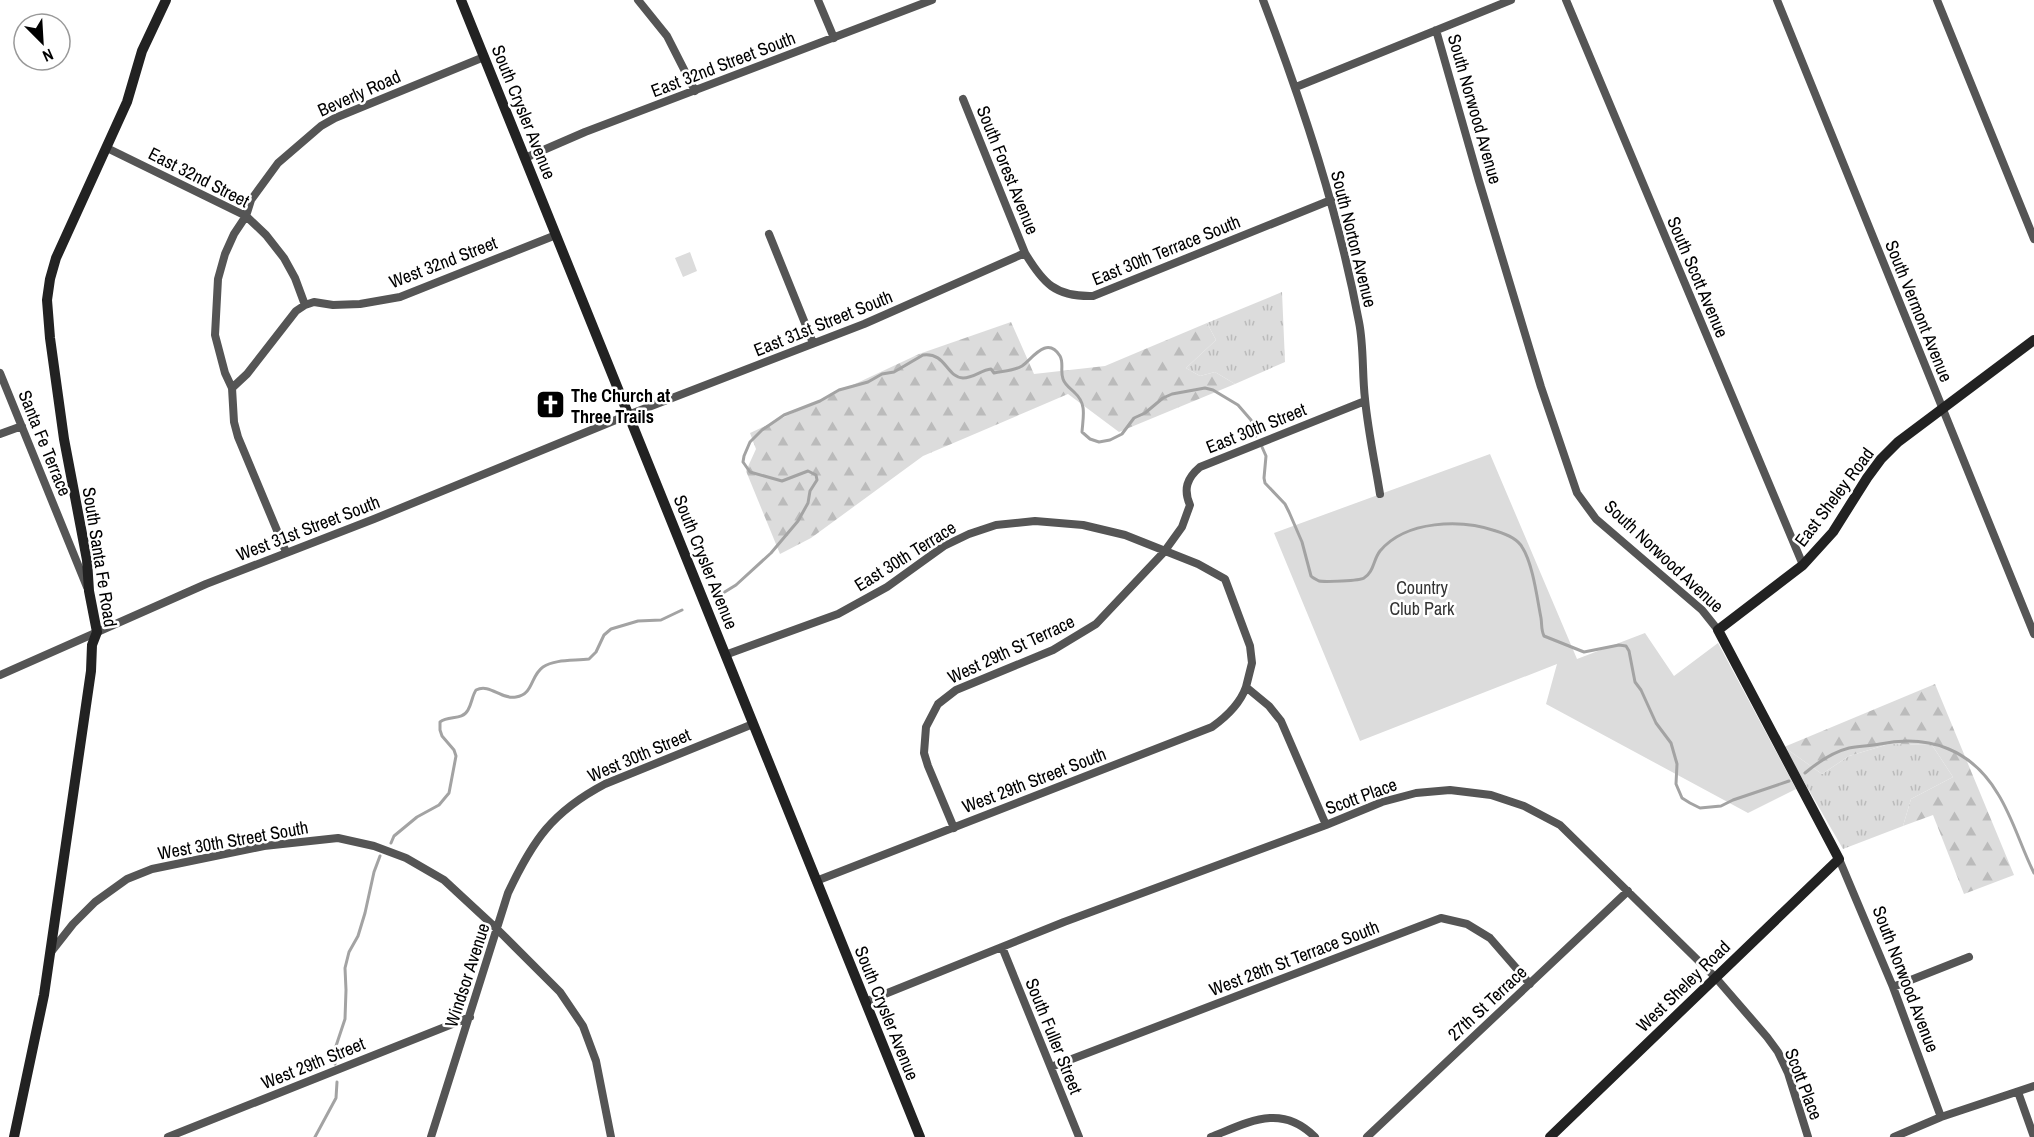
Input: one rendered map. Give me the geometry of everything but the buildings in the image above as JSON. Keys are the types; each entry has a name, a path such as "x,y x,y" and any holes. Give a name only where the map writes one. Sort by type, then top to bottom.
{"street":[{"name":"South Santa Fe Road","path":"14,1137 44,995 91,671 92,645 97,632 89,591 87,560 64,439 47,300 56,258 127,102 142,51 166,0"},
{"name":"South Crysler Avenue","path":"461,0 920,1137"},
{"path":"638,0 667,36 695,91"},
{"path":"818,0 834,38"},
{"name":"East 32nd Street South","path":"525,158 585,132 932,0"},
{"name":"South Norton Avenue","path":"1263,0 1296,87 1331,200 1360,326 1365,401 1380,494"},
{"path":"1296,87 1511,0"},
{"name":"South Scott Avenue","path":"1566,0 1803,565"},
{"name":"South Vermont Avenue","path":"1777,0 2034,634"},
{"path":"1937,0 2034,239"},
{"name":"South Norwood Avenue","path":"1436,30 1541,387 1577,493 1596,519 1702,610 1718,630 1839,859 1893,987 1941,1117"},
{"name":"Beverly Road","path":"286,552 238,437 234,422 232,388 225,373 215,335 218,279 225,254 246,216 250,200 279,163 321,126 484,57"},
{"name":"South Forest Avenue","path":"963,99 1026,253"},
{"name":"East 32nd Street","path":"107,148 246,216 266,235 284,258 295,278 304,305"},
{"name":"East 30th Terrace South","path":"1026,253 1039,275 1053,288 1073,296 1093,296 1331,200"},
{"path":"769,234 813,343"},
{"name":"West 32nd Street","path":"304,305 314,302 333,305 360,304 400,297 556,235"},
{"name":"East 31st Street South","path":"628,415 864,324 1026,253"},
{"path":"232,388 247,374 296,311 304,305"},
{"name":"East Sheley Road","path":"1718,630 1803,565 1833,532 1881,459 1899,442 2034,340"},
{"name":"Santa Fe Terrace","path":"0,373 89,591"},
{"name":"East 30th Street","path":"1190,505 1186,485 1191,474 1200,467 1365,401"},
{"name":"West 31st Street South","path":"0,675 206,584 374,519 628,415"},
{"path":"0,434 22,426"},
{"name":"West 29th St Terrace","path":"954,828 924,753 926,727 938,704 956,690 1053,650 1096,624 1164,552 1182,528 1190,505"},
{"name":"East 30th Terrace","path":"725,655 838,614 887,587 944,546 969,534 996,525 1035,521 1083,525 1125,535 1198,564 1225,579 1250,646 1251,663 1246,687"},
{"path":"2025,611 2034,607"},
{"path":"1246,687 1269,705 1281,721 1326,825"},
{"name":"West 29th Street South","path":"816,881 1212,727 1232,710 1246,687"},
{"name":"West 30th Street","path":"546,828 582,796 605,784 753,724"},
{"name":"Scott Place","path":"865,1002 1065,921 1326,825 1382,802 1416,793 1450,790 1491,795 1524,806 1560,825 1716,978 1778,1052 1788,1073 1808,1137"},
{"name":"Windsor Avenue","path":"431,1137 508,893 522,862 546,828"},
{"name":"West 30th Street South","path":"50,954 73,924 95,902 127,879 152,869 264,846 338,838 374,846 406,858 444,880 560,992 573,1008 583,1026 596,1061 611,1137"},
{"name":"West Sheley Road","path":"1550,1137 1839,859"},
{"name":"27th St Terrace","path":"1367,1137 1628,891"},
{"name":"West 28th St Terrace South","path":"1051,1067 1441,918 1467,924 1490,938 1530,984"},
{"name":"South Fuller Street","path":"1002,947 1078,1137"},
{"path":"1893,987 1969,957"},
{"name":"West 29th Street","path":"168,1137 470,1017"},
{"path":"1894,1137 1941,1117 2034,1086"},
{"path":"2018,1092 2034,1137"},
{"path":"1211,1137 1266,1117 1282,1118 1300,1125 1315,1137"}],"green space":[{"path":"690,252 697,271 683,277 675,258"},
{"path":"1282,292 1285,362 1235,384 1215,372 1200,376 1186,368 1216,340 1207,323"},
{"path":"1011,322 1034,374 1105,366 1207,323 1216,340 1186,368 1200,376 1215,372 1235,384 1119,432 1068,394 923,456 811,538 780,554 746,471 756,449 750,433 919,354"},
{"name":"Country Club Park","path":"1490,454 1577,659 1645,633 1674,676 1718,643 1796,789 1748,813 1546,704 1557,664 1360,741 1274,533"},
{"path":"1935,684 2014,875 1964,894 1933,815 1903,826 1911,799 1953,777 1932,745 1889,744 1849,756 1822,774 1784,747"},
{"path":"1889,744 1932,745 1953,777 1911,799 1903,826 1843,849 1784,747 1822,774 1849,756"}],"waterway":[{"path":"723,593 736,585 771,553 798,521 817,480 816,475 808,471 782,481 750,472 743,462 750,442 762,430 784,415 820,401 839,390 868,382 882,374 894,372 923,355 937,357 953,374 963,378 991,369 994,373 1016,369 1040,350 1045,348 1055,350 1061,359 1064,381 1081,402 1082,432 1090,439 1099,442 1122,434 1134,418 1145,413 1163,398 1172,394 1205,388 1213,390 1238,405 1251,420 1256,436"},
{"path":"1262,447 1266,456 1265,483 1285,504 1302,542 1313,578 1319,581 1349,581 1364,578 1370,573 1380,551 1404,533 1419,528 1435,525 1467,525 1507,535 1520,544 1529,562 1544,636 1584,652 1619,645 1626,646 1635,682 1656,723 1671,743 1677,764 1676,784 1682,798 1700,808 1721,806 1789,781"},
{"path":"391,843 394,836 417,817 439,805 449,793 456,756 454,750 442,736 440,722 462,716 469,707 476,690 481,688 511,697 522,695 529,689 539,671 548,664 589,659 596,652 604,635 611,629 638,621 661,620 682,610"},
{"path":"1805,773 1831,755 1853,747 1916,741 1948,749 1976,766 1988,779 2008,813 2034,873"},
{"path":"335,1064 335,1049 345,1019 345,968 349,952 358,936 380,856"},
{"path":"315,1137 336,1098 337,1082"}],"place":[{"name":"The Church at Three Trails","path":"550,405"}]}
